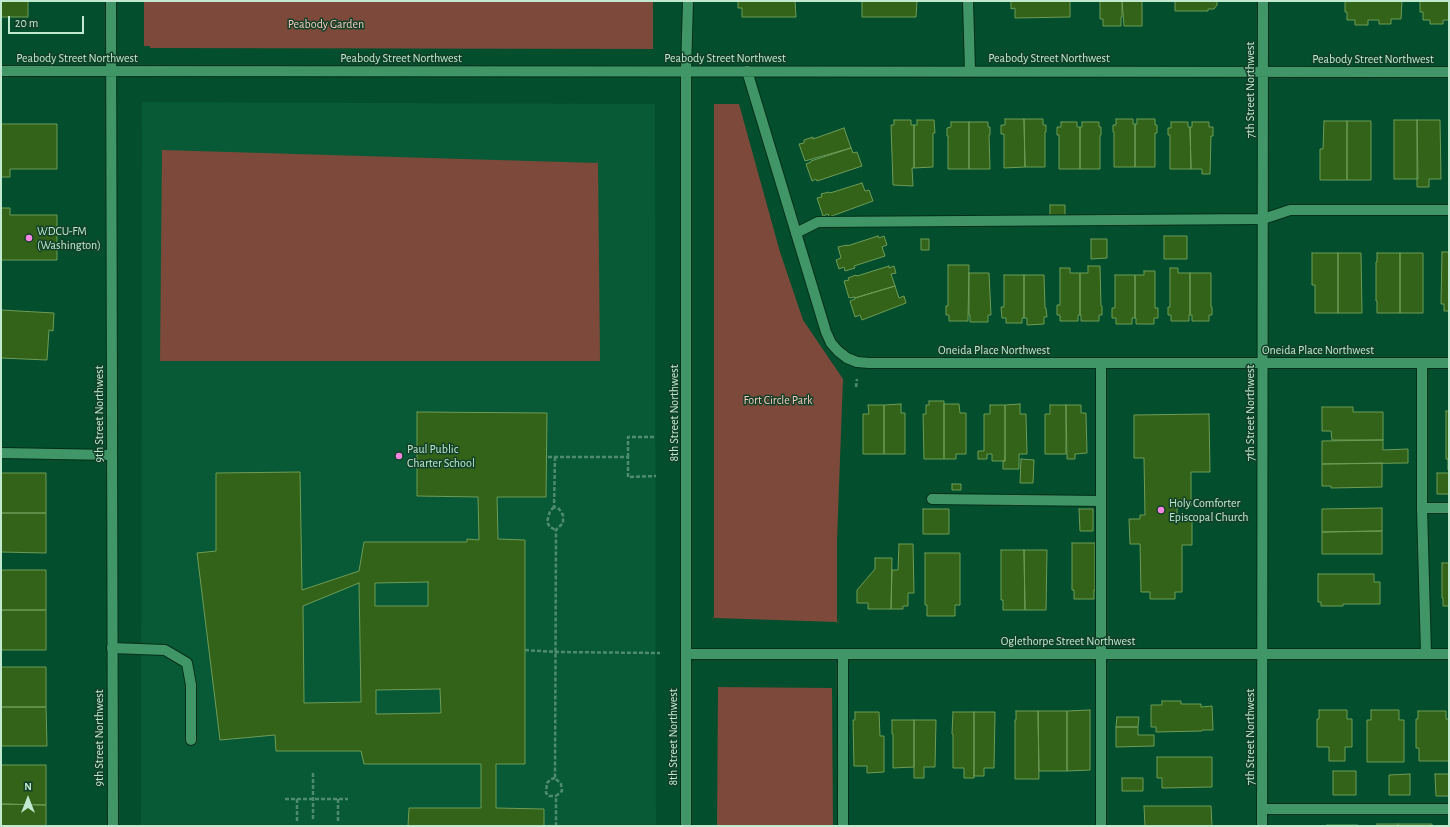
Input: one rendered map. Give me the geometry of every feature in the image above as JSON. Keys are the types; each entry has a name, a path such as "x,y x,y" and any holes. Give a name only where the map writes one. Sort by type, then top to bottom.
{"street":[{"name":"9th Street Northwest","path":"111,1 113,826"},
{"name":"8th Street Northwest","path":"686,826 686,71 688,1"},
{"path":"968,1 970,71"},
{"name":"7th Street Northwest","path":"1262,826 1263,1"},
{"name":"Peabody Street Northwest","path":"1,71 1449,72"},
{"name":"Oneida Place Northwest","path":"747,71 826,332 831,343 847,358 858,362 869,363 1449,363"},
{"path":"796,233 818,222 1263,219 1290,210 1449,210"},
{"path":"1101,363 1101,826"},
{"path":"1422,363 1422,508 1426,654"},
{"path":"1,453 112,455"},
{"path":"932,499 1101,500"},
{"path":"1422,508 1449,508"},
{"path":"112,648 165,650 187,662 191,685 191,740"},
{"name":"Oglethorpe Street Northwest","path":"686,654 1449,654"},
{"path":"843,654 843,826"},
{"path":"1262,809 1449,809"}],"path":[{"path":"656,437 628,437 628,477 656,476"},
{"path":"548,457 628,457"},
{"path":"555,457 554,507 546,522 550,527 556,530"},
{"path":"554,507 559,509 563,515 563,523 556,530 555,652 555,778 561,784 562,791 556,796 549,796 546,793 547,783 551,779 555,778"},
{"path":"525,650 555,652 660,653"},
{"path":"313,773 313,821"},
{"path":"556,796 556,826"},
{"path":"285,799 348,799"},
{"path":"298,799 298,821"},
{"path":"338,799 338,822"}],"shaded area":[{"name":"Paul Public Charter School","path":"142,102 655,104 656,826 141,826"}],"green space":[{"name":"Peabody Garden","path":"144,1 653,1 653,49 150,48 150,46 144,46"},
{"name":"Fort Circle Park","path":"714,104 739,104 780,252 803,320 843,379 837,540 837,622 714,618"},
{"path":"162,150 598,163 600,361 160,361"},
{"path":"718,687 832,688 833,826 717,826"}],"building":[{"path":"1,1 28,1 28,17 1,17"},
{"path":"738,1 795,1 796,17 742,17 742,8 738,8"},
{"path":"862,1 917,1 916,17 862,17"},
{"path":"1011,1 1070,1 1070,17 1015,18 1015,8 1011,9"},
{"path":"1100,1 1122,1 1121,26 1103,26 1103,19 1100,19"},
{"path":"1122,1 1142,1 1142,26 1124,26"},
{"path":"1175,1 1217,1 1217,5 1214,9 1208,9 1208,11 1175,11"},
{"path":"1345,1 1402,1 1401,19 1391,19 1391,24 1379,24 1379,20 1368,20 1368,25 1355,25 1355,20 1347,20"},
{"path":"1420,1 1449,1 1449,20 1443,20 1443,24 1430,24 1430,20 1423,20 1423,12 1420,12"},
{"path":"1005,119 1024,119 1025,167 1004,168 1004,134 1001,134 1001,125 1005,125"},
{"path":"1024,119 1043,119 1043,125 1046,125 1045,167 1025,167"},
{"path":"1116,119 1133,119 1133,124 1135,124 1135,167 1114,167 1113,125 1116,125"},
{"path":"1137,119 1155,119 1157,133 1155,133 1155,167 1135,167 1135,124 1137,124"},
{"path":"894,120 911,120 911,125 914,125 914,168 912,168 913,186 893,185 891,125 894,125"},
{"path":"917,120 934,120 935,133 933,133 933,167 914,168 914,125 917,125"},
{"path":"1394,120 1417,120 1418,179 1394,179"},
{"path":"1417,120 1440,120 1441,179 1429,179 1429,187 1417,187"},
{"path":"1324,121 1347,121 1347,180 1320,180 1320,149 1323,149"},
{"path":"1347,121 1371,121 1371,180 1347,180"},
{"path":"951,122 969,122 969,169 948,169 947,128 951,127"},
{"path":"969,122 988,122 988,127 990,127 990,169 969,169"},
{"path":"1061,122 1077,122 1077,127 1080,127 1080,169 1059,169 1059,135 1057,135 1057,127 1061,127"},
{"path":"1082,122 1099,122 1099,127 1101,127 1100,169 1080,169 1080,127 1082,127"},
{"path":"1171,122 1188,122 1188,127 1190,127 1191,169 1170,169 1170,135 1168,135 1168,128 1171,128"},
{"path":"1192,122 1209,122 1209,127 1213,127 1213,136 1211,136 1210,174 1202,174 1202,169 1191,169 1190,127 1192,127"},
{"path":"1,124 57,124 57,169 10,169 10,177 1,177"},
{"path":"844,128 851,148 805,161 799,144 804,143 804,140 813,137 813,139"},
{"path":"851,148 853,153 857,152 862,166 817,181 816,179 812,181 806,164"},
{"path":"862,183 865,191 869,190 873,201 829,217 828,214 823,216 817,198 822,197 821,194 830,193"},
{"path":"1050,205 1065,205 1065,216 1050,216"},
{"name":"WDCU-FM (Washington)","path":"1,208 10,208 10,215 57,215 57,260 1,260"},
{"path":"878,236 879,238 884,236 887,245 882,247 885,256 854,266 855,268 845,271 844,267 839,269 836,260 841,258 838,247 847,246"},
{"path":"1164,236 1187,236 1187,259 1164,259"},
{"path":"921,239 929,239 929,250 921,250"},
{"path":"1091,239 1107,239 1107,258 1091,259"},
{"path":"1442,252 1449,252 1449,311 1444,311 1444,304 1441,304"},
{"path":"1312,253 1338,253 1338,313 1315,313 1315,285 1312,285"},
{"path":"1338,253 1361,253 1362,313 1338,313"},
{"path":"1377,253 1400,253 1400,313 1377,313"},
{"path":"1400,253 1423,253 1423,313 1400,313"},
{"path":"948,265 969,265 968,321 949,321 949,315 946,315 946,306 948,306"},
{"path":"889,266 889,268 894,266 896,273 891,274 895,286 855,298 849,298 844,281 849,280 848,278 856,275 857,276"},
{"path":"1088,266 1100,266 1102,315 1099,315 1099,321 1081,321 1080,273 1088,273"},
{"path":"1060,268 1070,268 1070,273 1080,273 1080,315 1078,315 1078,321 1060,321 1060,315 1057,315 1057,305 1060,305"},
{"path":"1170,268 1178,268 1178,273 1190,273 1189,321 1171,321 1171,315 1168,315 1168,307 1170,307"},
{"path":"1144,271 1155,271 1155,308 1158,308 1158,318 1154,318 1154,324 1136,324 1135,275 1144,275"},
{"path":"969,273 989,273 991,315 988,315 988,322 970,322"},
{"path":"1190,273 1211,273 1212,315 1209,315 1209,321 1192,321 1192,315 1190,315"},
{"path":"1004,275 1024,275 1024,318 1022,318 1022,323 1006,323 1006,318 1002,318 1001,307 1004,307"},
{"path":"1024,275 1044,275 1045,308 1047,317 1044,317 1044,324 1027,325 1027,318 1024,318"},
{"path":"1115,275 1135,275 1135,318 1132,318 1132,324 1116,324 1116,318 1112,318 1112,308 1115,308"},
{"path":"895,286 899,298 904,296 906,303 862,320 860,315 855,317 850,301 855,298"},
{"path":"1,310 54,313 53,331 49,330 47,360 1,358"},
{"path":"929,401 944,401 944,459 924,459 923,414 926,414 926,405 929,405"},
{"path":"901,404 901,413 905,413 905,454 884,454 884,405"},
{"path":"944,404 959,404 960,413 966,413 966,454 956,454 956,459 944,459"},
{"path":"1020,404 1020,414 1026,414 1027,454 1019,454 1019,469 1003,469 1003,461 1005,461 1005,405"},
{"path":"868,405 884,405 884,454 863,454 863,414 869,414"},
{"path":"990,405 1005,405 1005,461 992,461 992,454 987,454 987,459 978,459 978,451 984,451 984,414 990,414"},
{"path":"1050,405 1066,405 1066,454 1045,454 1045,414 1050,414"},
{"path":"1066,405 1081,405 1081,413 1086,413 1087,453 1075,454 1075,459 1067,459"},
{"path":"1322,407 1353,407 1353,412 1383,412 1383,440 1332,440 1331,431 1322,431"},
{"path":"1446,411 1449,411 1449,470 1448,459 1446,459"},
{"path":"417,412 547,413 546,497 497,497 498,539 525,540 525,764 496,764 496,808 544,809 544,826 408,826 409,808 481,808 481,764 364,764 361,751 276,751 275,735 220,740 197,553 216,551 216,473 300,472 302,590 359,571 364,542 467,542 467,539 479,540 478,497 417,496","holes":["428,582 428,606 375,606 375,583","359,583 361,702 304,703 303,606","440,689 441,713 376,714 376,690"]},
{"name":"Holy Comforter Episcopal Church","path":"1209,414 1210,472 1191,472 1191,506 1177,506 1177,515 1182,515 1182,520 1192,520 1192,545 1182,545 1182,592 1175,592 1175,599 1150,599 1150,592 1141,592 1140,544 1130,544 1129,519 1140,519 1140,515 1145,515 1144,458 1134,458 1134,415"},
{"path":"1383,440 1383,450 1408,449 1408,463 1322,464 1322,441"},
{"path":"1021,459 1034,460 1033,483 1020,483"},
{"path":"1382,463 1382,487 1331,488 1331,486 1322,486 1322,464"},
{"path":"1,473 46,473 46,513 1,513"},
{"path":"1437,473 1449,473 1449,494 1437,494"},
{"path":"952,484 961,484 961,490 952,490"},
{"path":"1382,508 1382,531 1322,532 1322,509"},
{"path":"923,509 949,509 949,534 923,534"},
{"path":"1079,509 1093,509 1093,531 1080,531"},
{"path":"1,513 46,513 46,553 1,552"},
{"path":"1382,531 1382,554 1322,554 1322,532"},
{"path":"1072,543 1095,543 1094,599 1074,599 1074,590 1072,590"},
{"path":"899,544 913,544 914,593 908,593 908,606 903,606 903,609 891,609 892,570 898,570"},
{"path":"1001,550 1024,550 1025,610 1003,610 1003,600 1001,600"},
{"path":"1024,550 1047,550 1046,610 1025,610"},
{"path":"925,553 960,553 960,605 955,605 955,616 927,616 927,605 925,605"},
{"path":"875,558 892,558 891,609 868,609 868,603 857,603 857,590 875,569"},
{"path":"1442,563 1449,563 1449,606 1443,606"},
{"path":"1,570 46,570 46,610 1,610"},
{"path":"1318,574 1374,574 1374,582 1380,582 1380,604 1343,604 1343,606 1321,606 1321,602 1318,602"},
{"path":"1,610 46,610 46,650 1,650"},
{"path":"1,667 46,667 46,707 1,707"},
{"path":"1162,701 1181,701 1181,704 1201,704 1201,707 1212,706 1213,730 1156,732 1156,727 1151,727 1151,705 1162,705"},
{"path":"1,707 46,707 47,746 1,746"},
{"path":"1090,710 1090,770 1067,771 1067,711"},
{"path":"1319,710 1347,710 1347,719 1352,719 1352,747 1345,747 1345,761 1329,761 1329,747 1317,747 1317,719 1319,719"},
{"path":"1371,710 1399,710 1399,720 1404,720 1404,762 1367,762 1367,720 1371,720"},
{"path":"1016,711 1038,711 1039,779 1015,779"},
{"path":"1038,711 1067,711 1067,771 1039,771"},
{"path":"1418,711 1446,711 1446,719 1449,719 1449,761 1419,761 1419,748 1416,748 1416,719 1418,719"},
{"path":"855,712 879,712 880,736 884,736 884,772 867,773 867,766 854,766 853,720 855,720"},
{"path":"953,712 974,712 974,778 964,778 964,768 953,768"},
{"path":"974,712 995,712 994,768 984,768 984,776 974,776"},
{"path":"1117,717 1139,717 1138,727 1116,727"},
{"path":"892,720 914,720 914,767 893,768"},
{"path":"914,720 936,720 935,767 924,767 924,778 914,778"},
{"path":"1116,727 1138,727 1138,735 1154,735 1154,746 1116,747"},
{"path":"1157,757 1212,757 1212,787 1162,788 1162,778 1157,778"},
{"path":"1,765 46,765 46,805 1,804"},
{"path":"1333,771 1356,771 1356,795 1333,795"},
{"path":"1410,774 1410,795 1389,795 1389,775"},
{"path":"1435,774 1449,774 1449,796 1436,796"},
{"path":"1122,778 1143,778 1143,791 1122,791"},
{"path":"1,804 46,805 46,826 1,826"},
{"path":"1144,806 1211,806 1212,826 1145,826"},
{"path":"1377,824 1398,824 1398,826 1377,826"},
{"path":"1398,824 1432,824 1432,826 1398,826"},
{"path":"1358,825 1358,826 1327,826"}],"place":[{"name":"WDCU-FM (Washington)","path":"29,238"},
{"name":"Paul Public Charter School","path":"399,456"},
{"name":"Holy Comforter Episcopal Church","path":"1161,510"}]}
